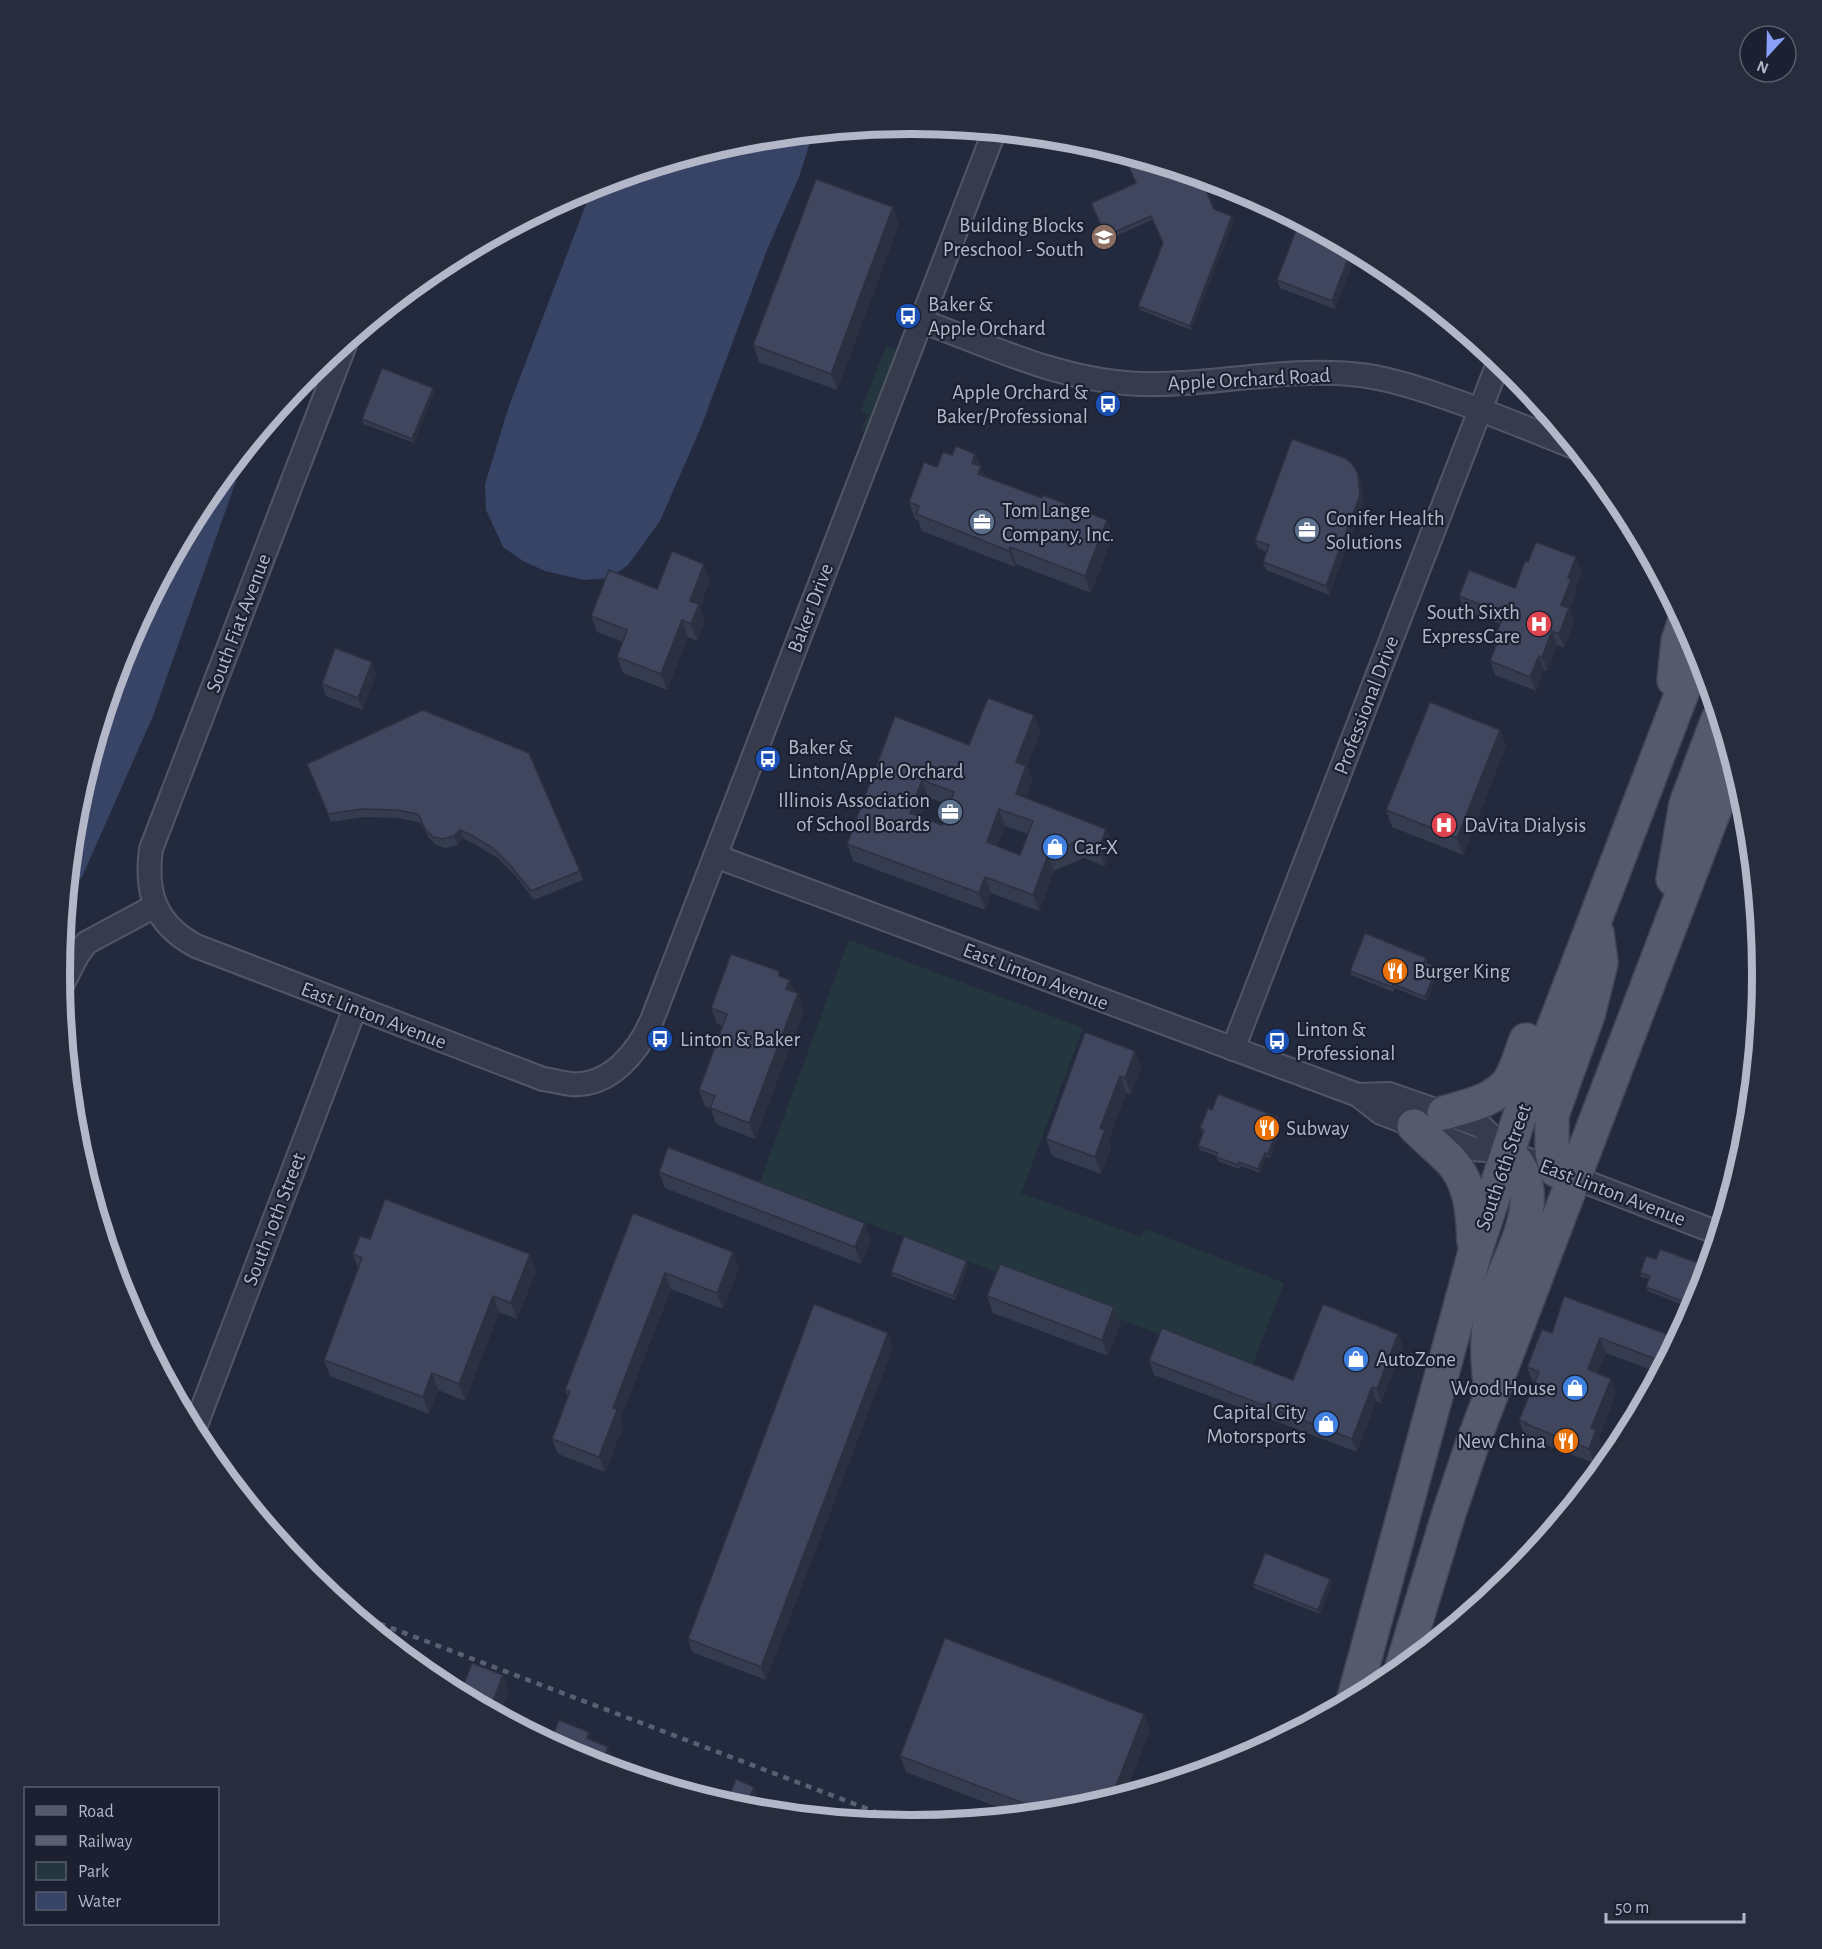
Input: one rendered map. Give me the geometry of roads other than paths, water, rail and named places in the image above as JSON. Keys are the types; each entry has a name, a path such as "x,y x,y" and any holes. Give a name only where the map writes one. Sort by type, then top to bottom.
{"main road":[{"path":"1669,730 1680,635"},
{"name":"South 6th Street","path":"1357,1686 1475,1252 1508,1152 1693,666"},
{"path":"1660,955 1686,804 1714,729"},
{"path":"1406,1653 1449,1513 1491,1396 1565,1174 1660,955 1727,776"},
{"path":"1444,1113 1486,1100 1509,1080 1590,881 1629,831"},
{"path":"1565,1174 1552,1153 1552,1115 1588,1016 1601,963 1595,919"},
{"path":"1414,1126 1452,1163 1461,1176 1472,1209 1475,1252"},
{"path":"1491,1396 1486,1345 1494,1303 1521,1233 1528,1204 1527,1189 1521,1170 1508,1152"}],"street":[{"name":"Baker Drive","path":"609,1073 631,1056 647,1032 992,138"},
{"name":"Apple Orchard Road","path":"922,321 1038,365 1097,380 1144,384 1200,384 1266,375 1339,373 1398,382 1480,409 1561,442"},
{"name":"South Fiat Avenue","path":"155,906 149,887 151,849 335,364"},
{"name":"Professional Drive","path":"1233,1049 1495,371"},
{"name":"East Linton Avenue","path":"715,856 1358,1095 1381,1113 1474,1149 1508,1152 1711,1230"},
{"name":"East Linton Avenue","path":"155,906 170,928 196,946 543,1079 573,1084 591,1081 609,1073"},
{"path":"70,969 86,943 155,906"},
{"name":"South 10th Street","path":"198,1419 355,1008"},
{"name":"East Linton Avenue","path":"1358,1095 1389,1094 1481,1126 1508,1152"}],"water":[{"path":"811,140 799,177 767,250 701,427 660,521 628,565 610,578 584,580 545,571 523,561 503,547 486,510 485,484 509,406 588,198 693,163 747,150"},
{"path":"241,468 153,716 82,877 76,881 87,811 99,757 134,653 183,554"}],"railway":[{"path":"377,1623 881,1814"}],"place":[{"name":"Building Blocks Preschool - South","path":"1104,237"},
{"name":"Baker & Apple Orchard","path":"908,316"},
{"name":"Apple Orchard & Baker/Professional","path":"1108,404"},
{"name":"Tom Lange Company, Inc.","path":"982,522"},
{"name":"Conifer Health Solutions","path":"1307,530"},
{"name":"South Sixth ExpressCare","path":"1539,624"},
{"name":"Baker & Linton/Apple Orchard","path":"768,759"},
{"name":"Illinois Association of School Boards","path":"950,812"},
{"name":"DaVita Dialysis","path":"1444,825"},
{"name":"Car-X","path":"1055,847"},
{"name":"Burger King","path":"1395,971"},
{"name":"Linton & Baker","path":"660,1039"},
{"name":"Linton & Professional","path":"1277,1041"},
{"name":"Subway","path":"1267,1128"},
{"name":"AutoZone","path":"1356,1359"},
{"name":"Wood House","path":"1575,1388"},
{"name":"Capital City Motorsports","path":"1326,1424"},
{"name":"New China","path":"1566,1441"}]}
